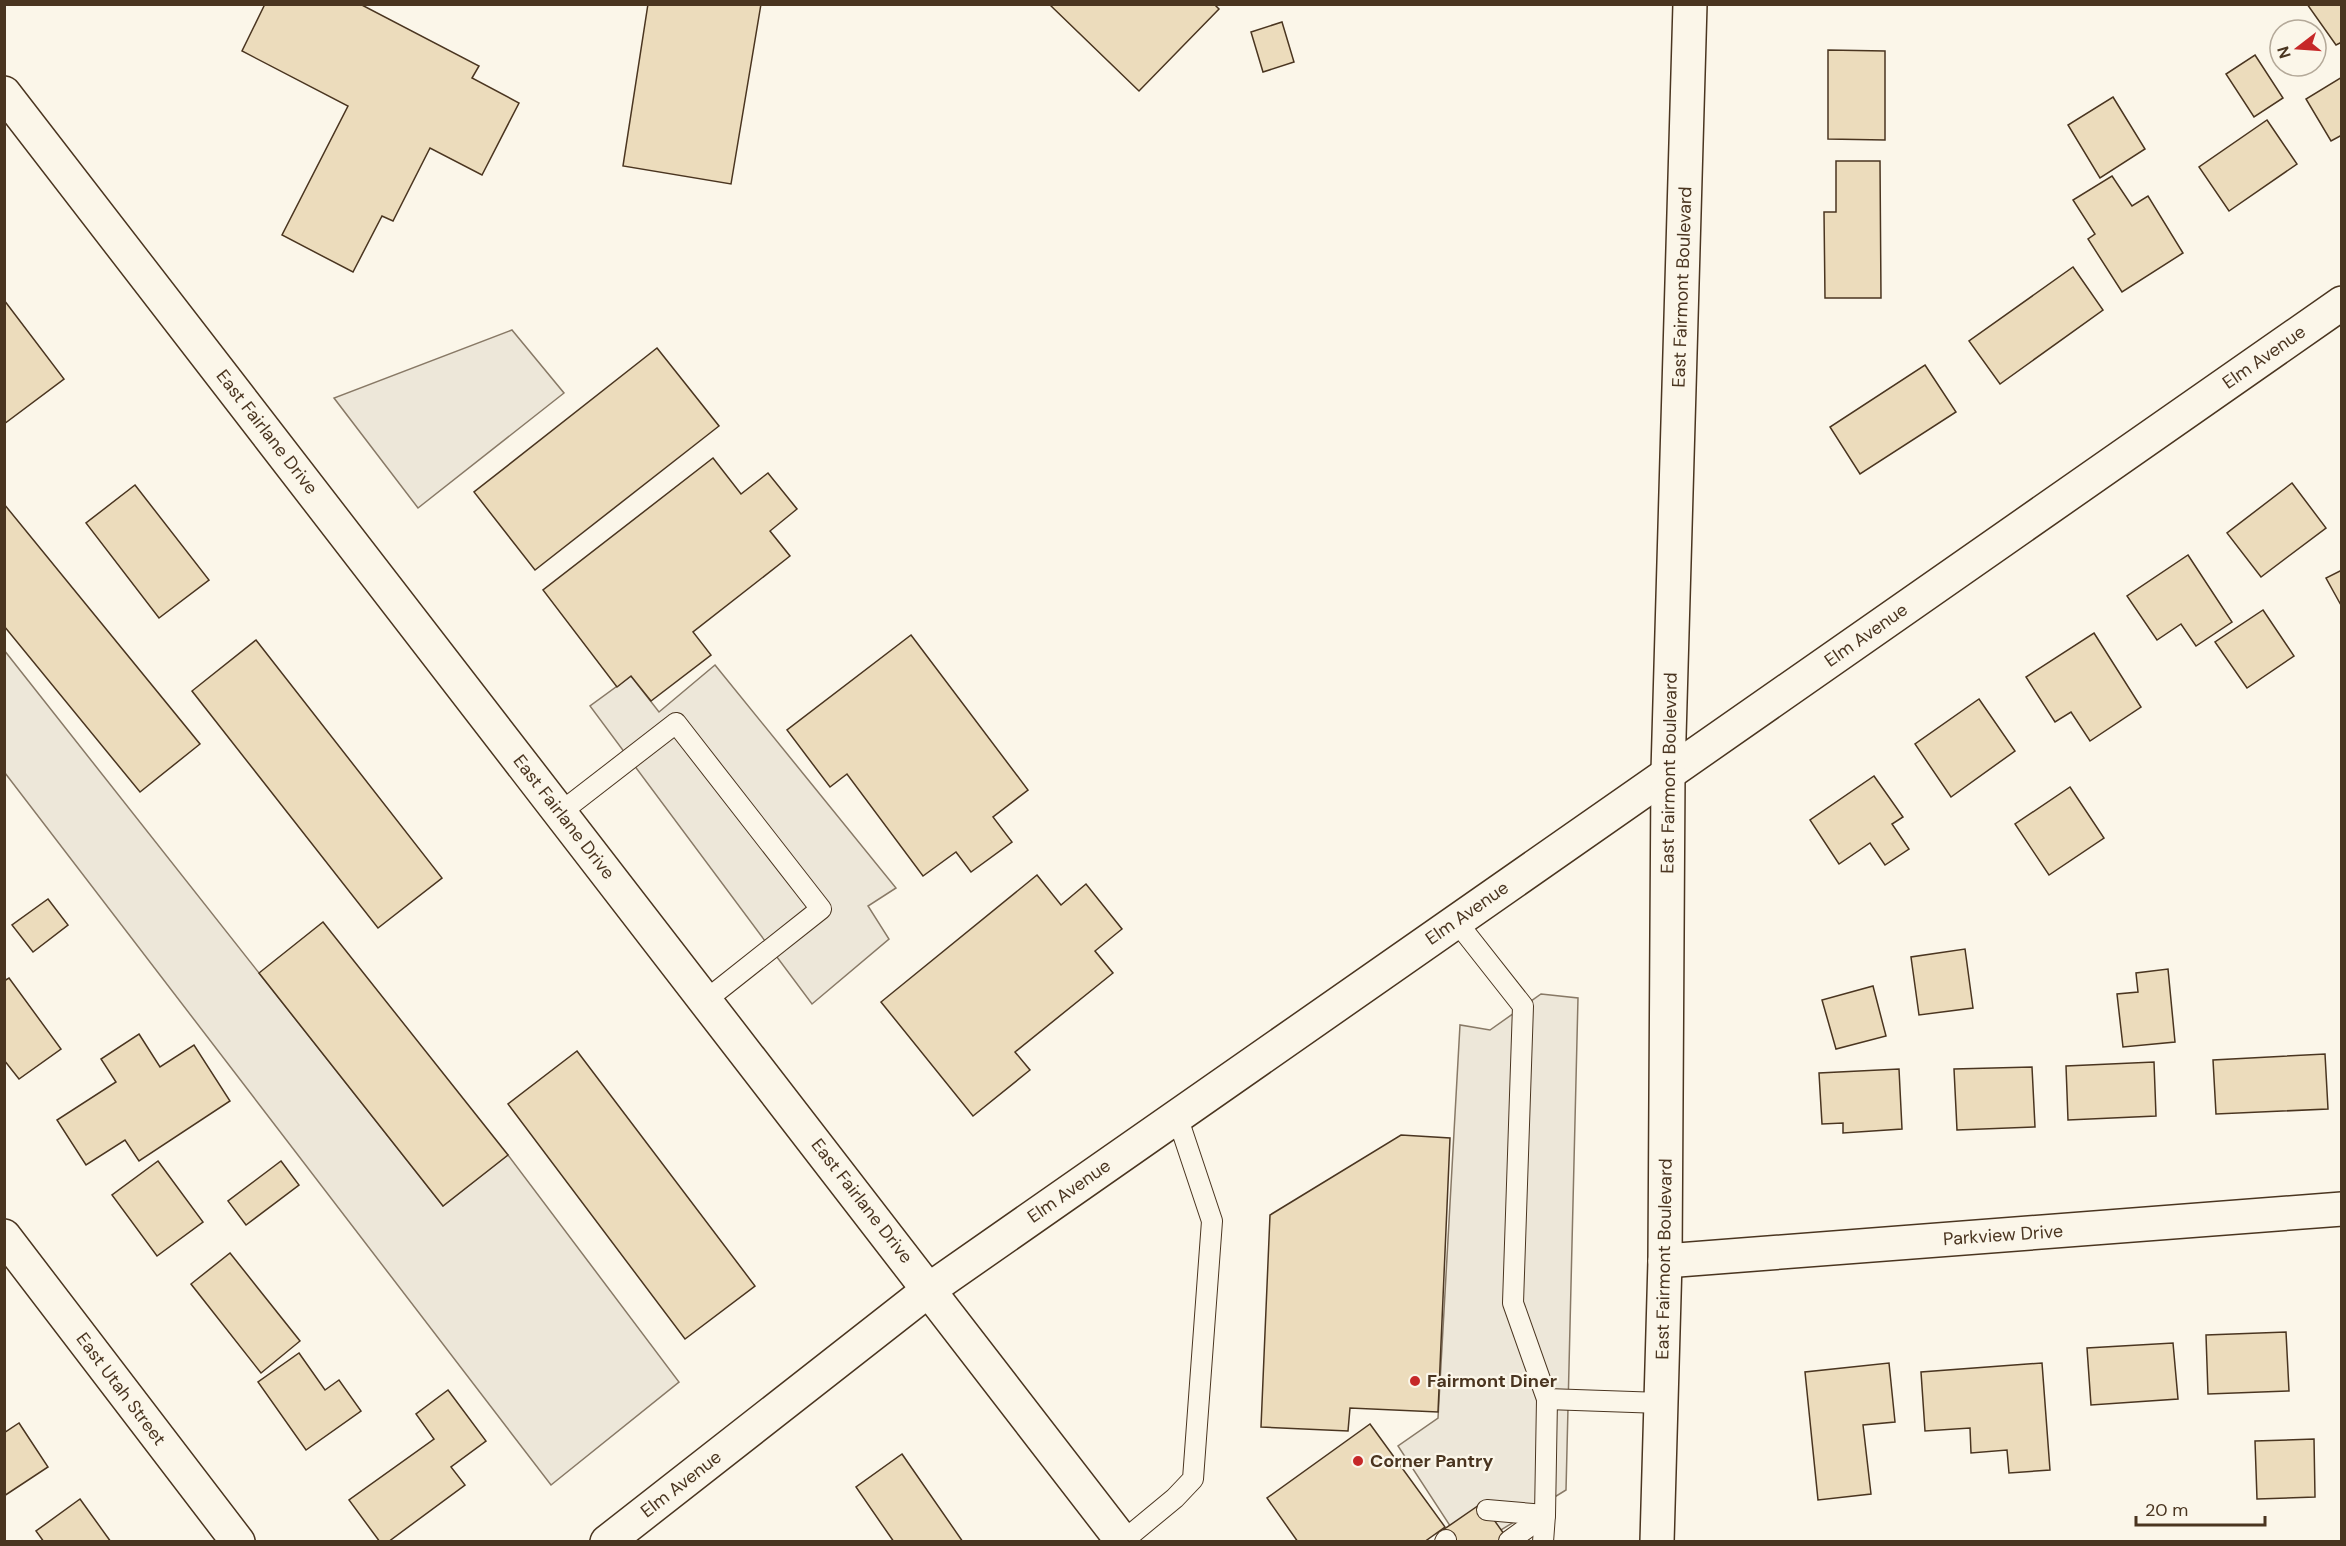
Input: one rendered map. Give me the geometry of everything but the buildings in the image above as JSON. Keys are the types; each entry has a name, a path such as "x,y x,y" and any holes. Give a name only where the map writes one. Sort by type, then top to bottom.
{"street":[{"name":"East Fairmont Boulevard","path":"1657,1542 1665,1261 1668,772 1690,4"},
{"name":"East Fairlane Drive","path":"4,93 1123,1541"},
{"name":"Elm Avenue","path":"607,1542 930,1289 2342,303"},
{"name":"Parkview Drive","path":"1665,1261 2342,1209"},
{"name":"East Utah Street","path":"4,1236 238,1542"}],"lane":[{"path":"561,813 676,723 821,909 706,1000"},
{"path":"1456,921 1523,1006 1513,1303 1547,1399 1543,1542"},
{"path":"1123,1541 1175,1498 1194,1479 1212,1221 1177,1116"},
{"path":"1547,1399 1661,1403"},
{"path":"1487,1510 1545,1515"},
{"path":"1509,1542 1545,1515"}],"shaded area":[{"path":"512,330 564,393 418,508 334,398"},
{"path":"4,650 443,1206 508,1155 679,1382 551,1485 5,773"},
{"path":"715,665 896,888 868,906 889,939 812,1004 590,706 631,676 659,712"},
{"path":"1541,994 1578,998 1566,1490 1483,1541 1460,1541 1398,1446 1438,1418 1460,1025 1490,1030"}],"place":[{"name":"Fairmont Diner","path":"1415,1381"},
{"name":"Corner Pantry","path":"1358,1461"}]}
